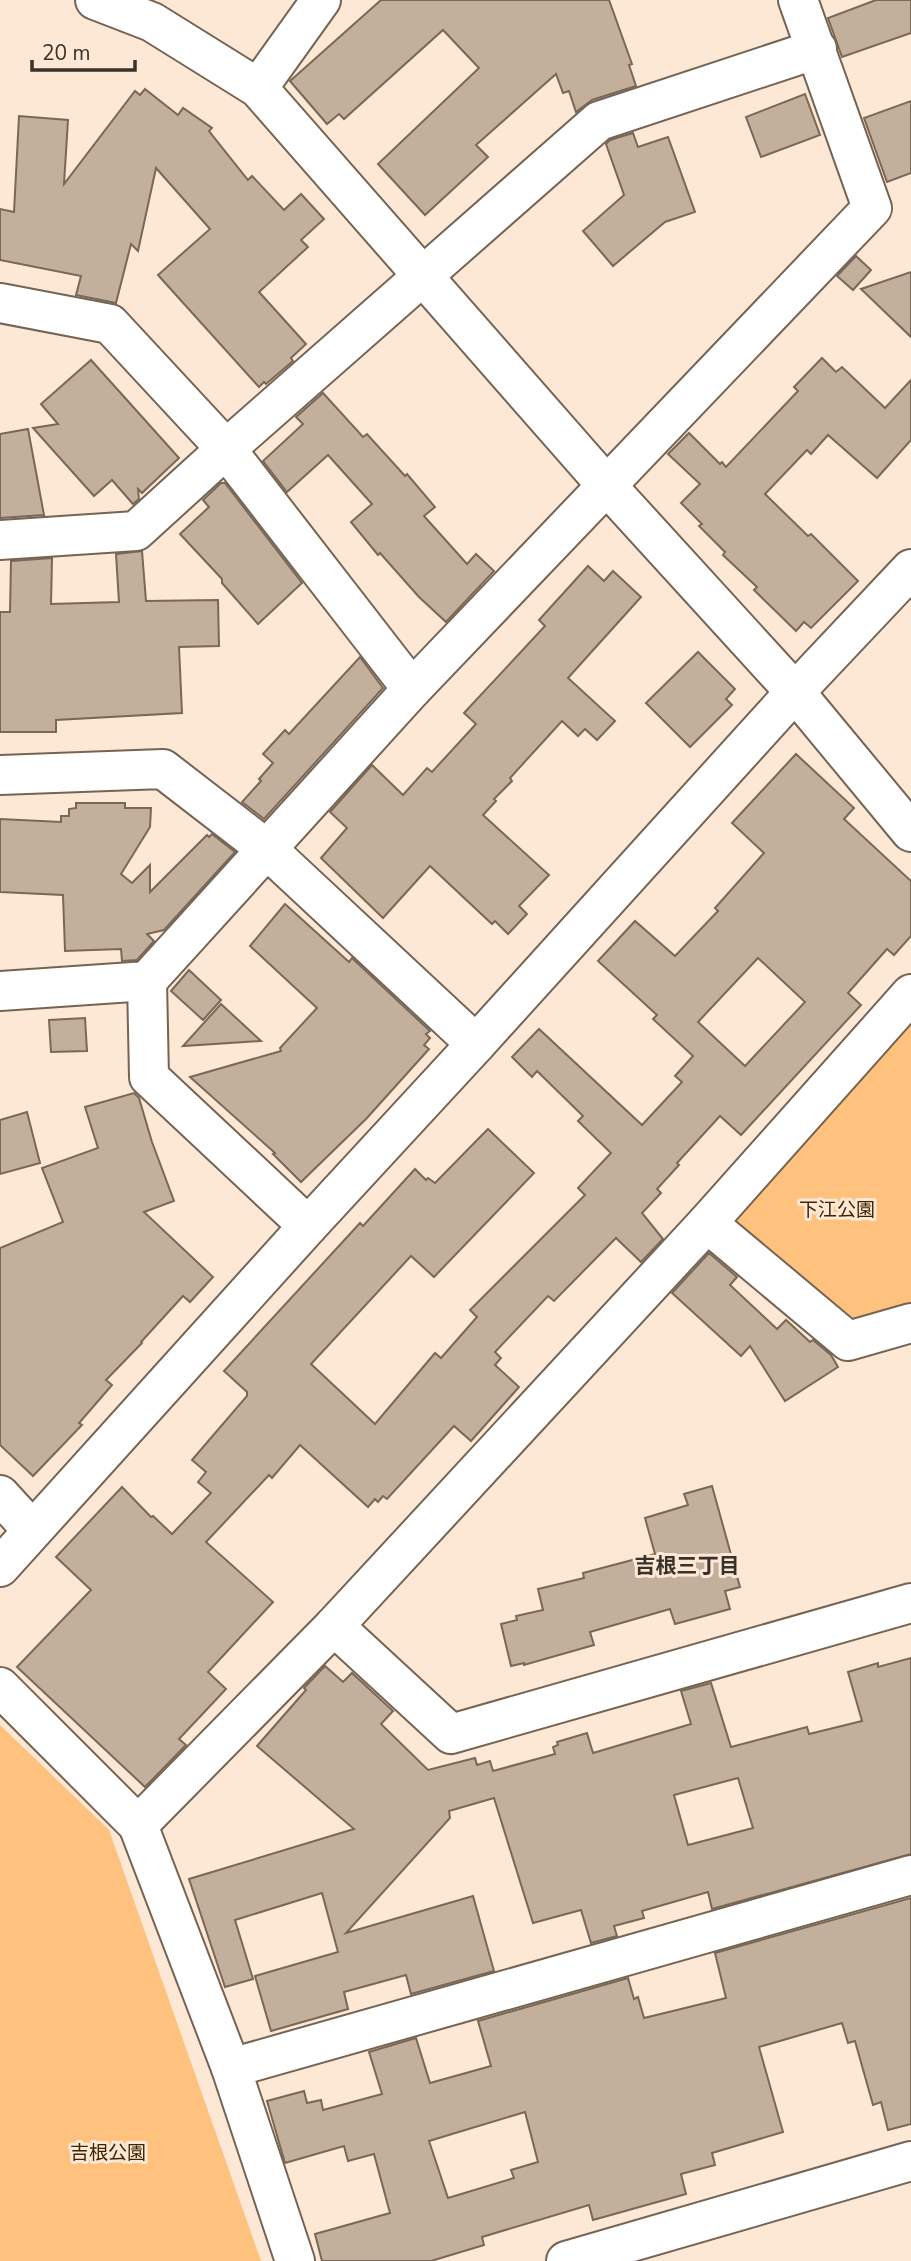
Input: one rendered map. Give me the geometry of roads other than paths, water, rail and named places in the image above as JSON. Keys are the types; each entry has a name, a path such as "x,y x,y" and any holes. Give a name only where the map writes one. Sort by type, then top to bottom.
{"street":[{"path":"94,0 152,22 258,88 607,486 795,692 911,832"},
{"path":"258,88 321,0"},
{"path":"0,991 147,981 412,689 872,208 798,0"},
{"path":"0,540 136,531 598,121 817,49"},
{"path":"0,303 110,324 226,449 412,689"},
{"path":"0,1567 795,692 911,569"},
{"path":"0,775 163,769 268,850 476,1044"},
{"path":"147,981 149,1077 308,1226"},
{"path":"138,1825 334,1626 707,1223 911,994"},
{"path":"707,1223 848,1341 911,1323"},
{"path":"0,1495 32,1530"},
{"path":"334,1626 452,1734 911,1603"},
{"path":"0,1687 138,1825 231,2068 295,2261"},
{"path":"231,2068 911,1875"},
{"path":"566,2261 911,2161"}],"district":[{"name":"吉根三丁目","path":"687,1566"}],"park label":[{"name":"下江公園","path":"837,1210"},
{"name":"吉根公園","path":"108,2153"}]}
